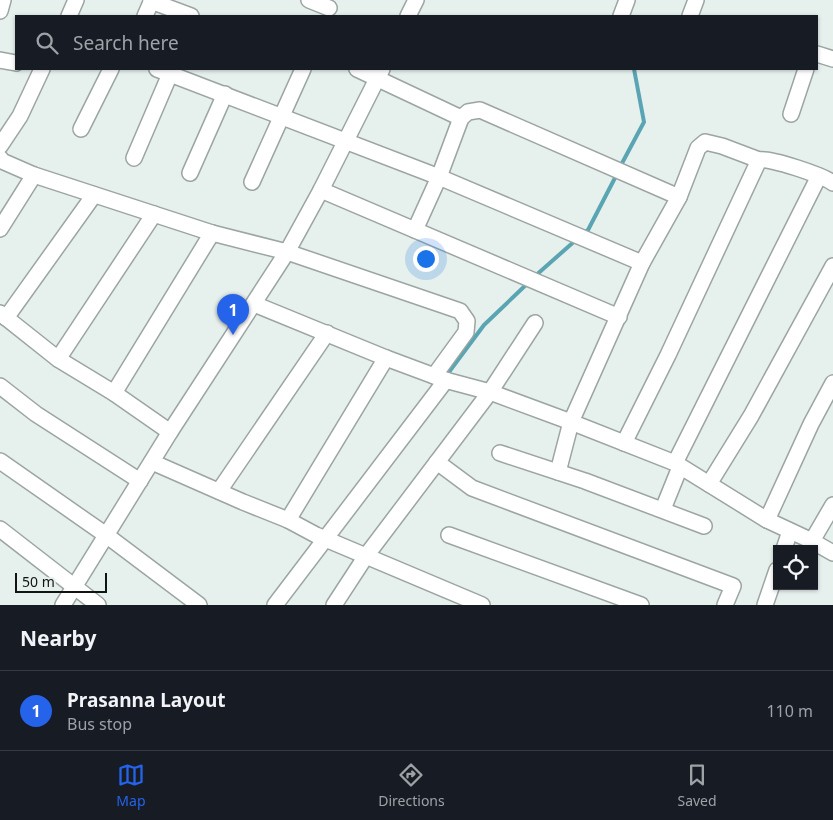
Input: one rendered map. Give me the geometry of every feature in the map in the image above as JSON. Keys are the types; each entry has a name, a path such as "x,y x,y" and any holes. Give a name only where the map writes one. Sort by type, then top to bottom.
{"street":[{"path":"0,11 3,0"},
{"path":"69,15 76,0"},
{"path":"309,0 329,8"},
{"path":"408,15 416,0"},
{"path":"621,15 627,0"},
{"path":"691,15 696,0"},
{"path":"145,15 151,1 188,15"},
{"path":"818,54 833,60"},
{"path":"0,60 15,63"},
{"path":"0,146 20,116 42,70"},
{"path":"81,129 110,70"},
{"path":"252,182 303,70"},
{"path":"364,70 380,73 461,118"},
{"path":"791,114 806,70"},
{"path":"134,158 164,71 439,177 642,263"},
{"path":"64,605 170,432 287,252 321,190 380,73"},
{"path":"190,173 225,94"},
{"path":"415,230 439,177 461,118 468,112 480,110 679,197"},
{"path":"558,472 571,422 642,263 679,197 698,148 705,142 760,160 777,162 829,178 677,465 663,509"},
{"path":"0,158 2,161 34,175 94,195 212,233 287,252 460,311 467,321 466,332 441,378 322,537 274,605"},
{"path":"624,443 668,355 760,160"},
{"path":"0,229 34,175"},
{"path":"321,190 619,317"},
{"path":"94,195 3,316 58,359 114,393 170,432"},
{"path":"58,359 154,214"},
{"path":"114,393 212,233"},
{"path":"709,484 752,416 833,266"},
{"path":"254,304 386,358 441,378 490,392 571,422 677,465 767,520 833,553"},
{"path":"334,605 366,556 490,392 535,323"},
{"path":"219,491 327,333"},
{"path":"288,520 386,358"},
{"path":"767,520 811,424 833,382"},
{"path":"0,386 36,414 140,481"},
{"path":"500,453 663,509 704,526"},
{"path":"0,461 106,535 199,605"},
{"path":"152,462 288,520 471,603"},
{"path":"437,462 472,488 733,586 726,605"},
{"path":"812,541 833,505"},
{"path":"0,529 98,605"},
{"path":"785,545 790,531"},
{"path":"449,535 641,605"},
{"path":"765,605 773,582"}],"waterway":[{"path":"620,167 644,122 634,70"},
{"path":"582,234 588,230 617,174"},
{"path":"534,277 577,239"},
{"path":"446,376 484,325 529,282"}],"place":[{"name":"Prasanna Layout","path":"233,335"}]}
